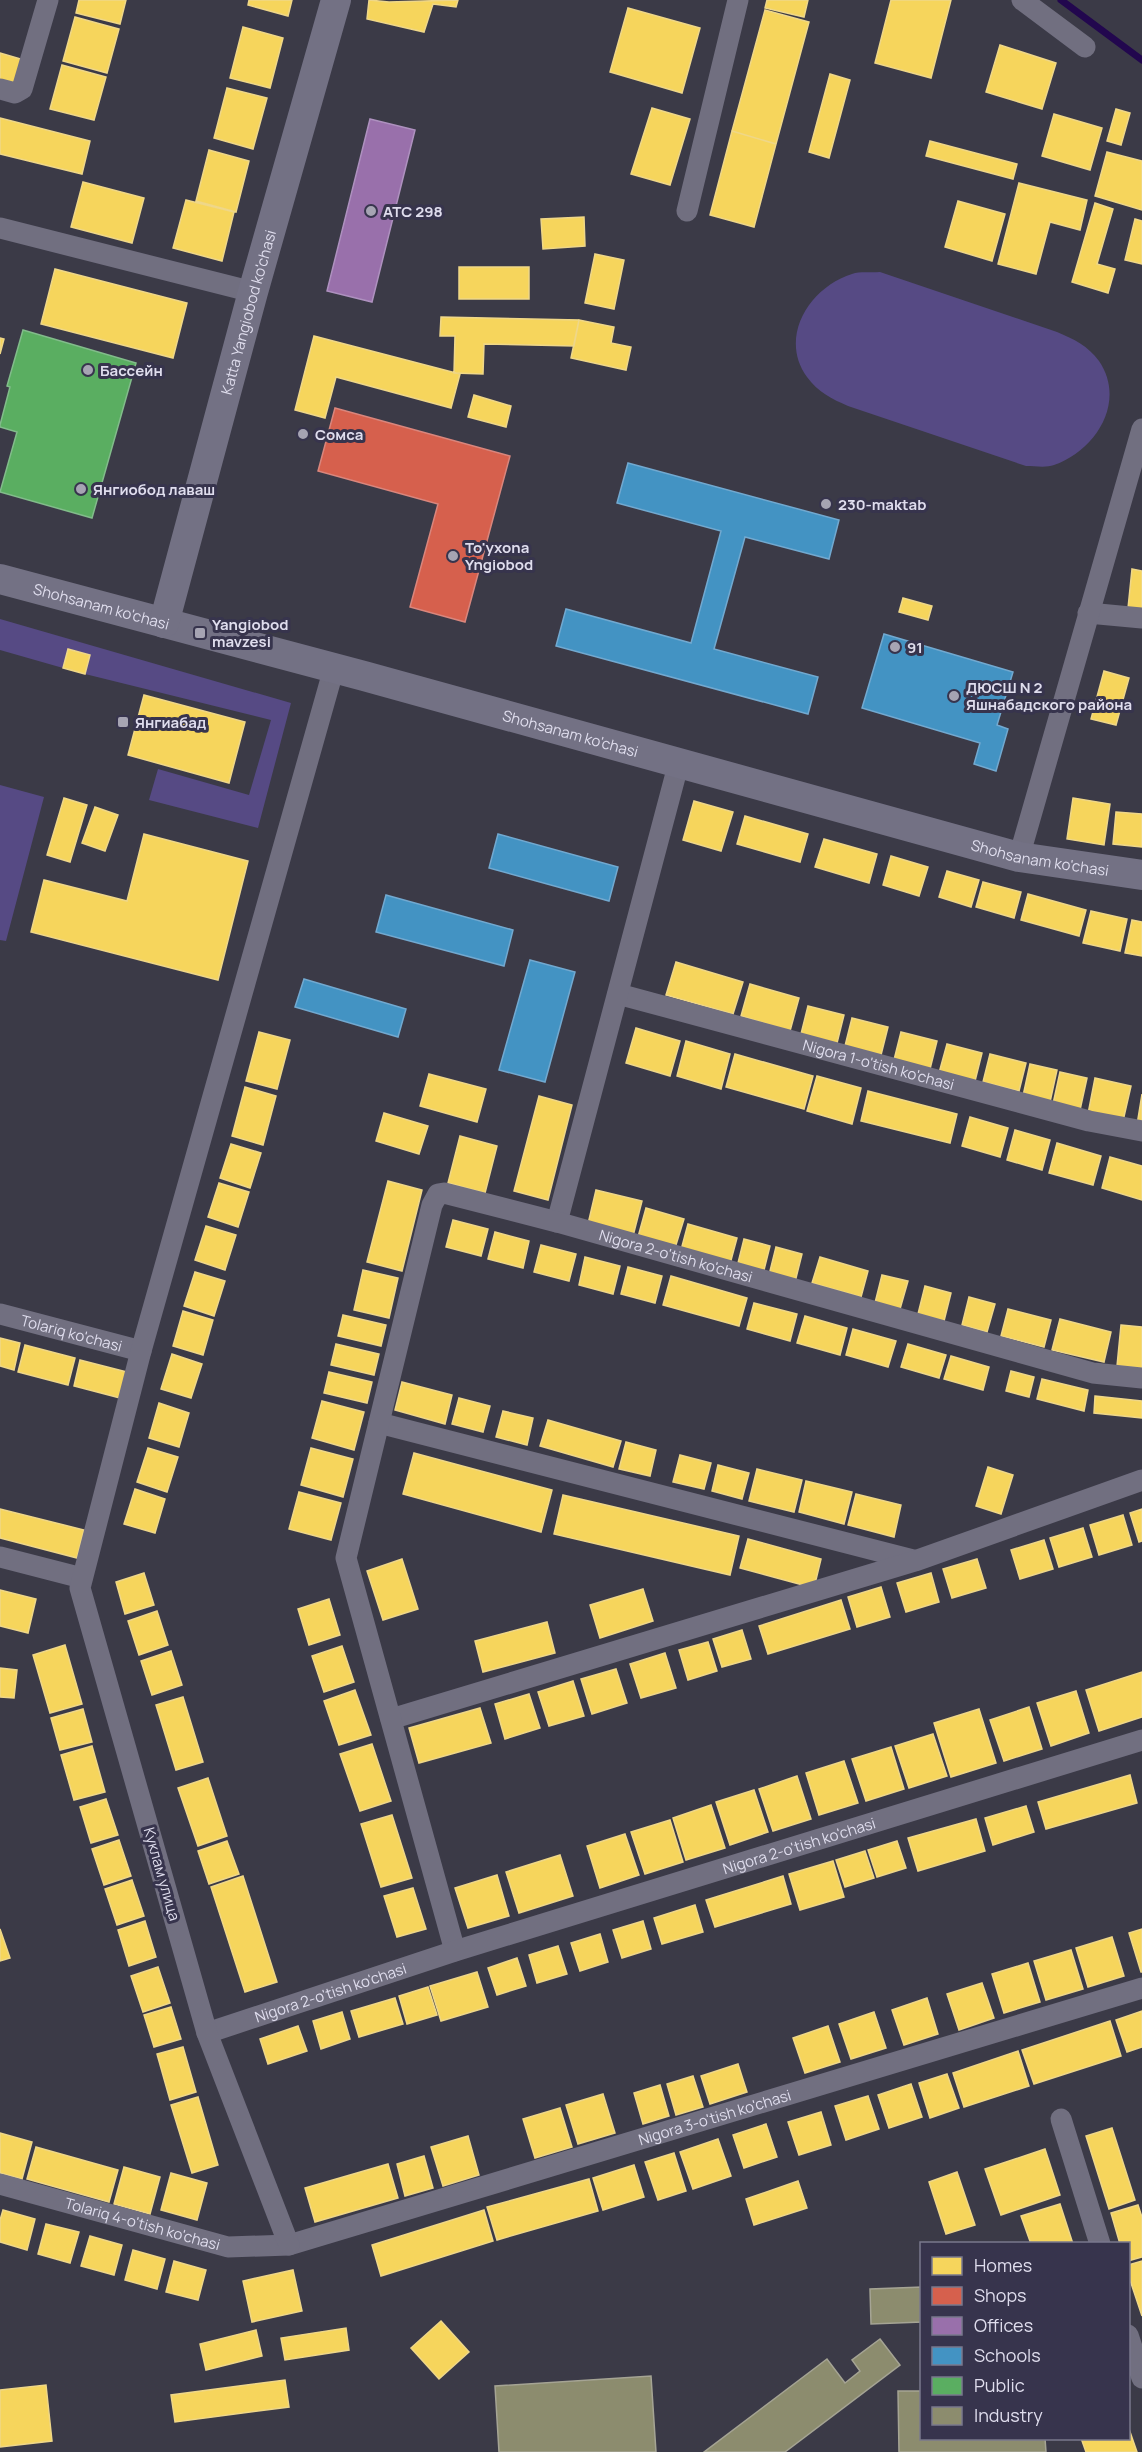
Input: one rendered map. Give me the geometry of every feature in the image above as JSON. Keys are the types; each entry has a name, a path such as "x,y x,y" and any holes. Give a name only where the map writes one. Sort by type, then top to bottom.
{"street":[{"path":"0,89 15,93 22,89 48,0"},
{"name":"Katta Yangiobod ko'chasi","path":"164,623 253,292 336,0"},
{"path":"687,210 738,0"},
{"path":"1022,0 1085,47"},
{"path":"0,228 253,292"},
{"path":"1019,857 1142,429"},
{"name":"Shohsanam ko'chasi","path":"0,579 679,762 1019,857 1142,875"},
{"path":"1088,614 1142,618"},
{"path":"0,1557 82,1578 141,1351 334,668"},
{"path":"557,1222 679,762"},
{"name":"Nigora 1-o'tish ko'chasi","path":"618,994 1089,1121 1142,1131"},
{"name":"Nigora 2-o'tish ko'chasi","path":"455,1951 346,1558 432,1206 438,1194 444,1193 557,1222 1093,1373 1142,1378"},
{"name":"Tolariq ko'chasi","path":"0,1314 141,1351"},
{"path":"379,1423 915,1561"},
{"path":"391,1719 915,1561 1142,1480"},
{"name":"Куклам улица","path":"82,1578 80,1588 207,2033 289,2245"},
{"name":"Nigora 2-o'tish ko'chasi","path":"207,2033 455,1951 1142,1740"},
{"name":"Nigora 3-o'tish ko'chasi","path":"289,2245 1142,1988"},
{"path":"1061,2119 1099,2242"},
{"name":"Tolariq 4-o'tish ko'chasi","path":"0,2184 228,2247 289,2245"},
{"path":"1130,2341 1142,2378"}],"shaded area":[{"path":"880,272 1057,332 1085,347 1099,361 1107,377 1110,393 1108,408 1094,437 1082,449 1054,465 1026,466 848,406 821,391 807,377 799,362 796,346 797,330 803,315 823,290 837,281 855,273"},
{"path":"0,619 291,703 258,828 149,800 158,769 249,795 271,720 85,674 90,655 69,649 63,668 0,650"},
{"path":"0,785 44,797 6,941 0,940"}],"building: Homes":[{"path":"79,0 126,0 120,24 76,13"},
{"path":"249,0 292,0 288,16 248,5"},
{"path":"369,0 389,2 458,0 456,7 433,4 424,32 367,19"},
{"path":"767,0 808,0 804,17 765,8"},
{"path":"891,0 951,0 931,78 875,63"},
{"path":"628,8 700,28 682,93 610,72"},
{"path":"765,10 809,22 776,144 732,131"},
{"path":"75,17 119,29 107,73 63,61"},
{"path":"243,27 283,38 270,88 230,78"},
{"path":"1000,45 1056,63 1042,109 986,92"},
{"path":"0,53 24,60 16,86 0,81"},
{"path":"62,65 106,77 94,120 50,109"},
{"path":"830,74 850,80 829,158 809,152"},
{"path":"227,88 267,98 253,149 214,138"},
{"path":"652,108 690,119 670,185 631,174"},
{"path":"1116,109 1130,113 1121,145 1107,141"},
{"path":"1054,114 1102,128 1090,170 1042,156"},
{"path":"0,118 90,141 82,174 0,154"},
{"path":"732,131 776,144 754,227 710,215"},
{"path":"930,141 1017,164 1013,179 926,156"},
{"path":"209,150 249,161 236,212 196,201"},
{"path":"1107,152 1142,161 1142,210 1095,196"},
{"path":"83,182 144,198 132,243 71,227"},
{"path":"1019,183 1087,200 1080,230 1050,222 1036,274 998,264"},
{"path":"186,200 234,212 222,261 173,248"},
{"path":"958,201 1005,214 992,261 945,247"},
{"path":"1095,203 1113,209 1097,264 1115,269 1108,293 1072,282"},
{"path":"584,217 585,246 543,249 541,219"},
{"path":"1135,219 1142,221 1142,264 1125,260"},
{"path":"595,254 624,260 614,309 585,303"},
{"path":"459,267 529,267 529,299 459,299"},
{"path":"55,269 187,303 173,358 41,324"},
{"path":"441,317 579,320 574,346 484,344 483,374 454,373 455,336 440,336"},
{"path":"579,320 614,327 611,343 631,347 626,370 571,358"},
{"path":"314,336 460,374 451,408 336,377 325,418 295,410"},
{"path":"0,338 4,339 0,354"},
{"path":"474,395 511,406 506,427 468,417"},
{"path":"1132,569 1142,571 1142,610 1128,608"},
{"path":"903,598 932,606 928,620 899,612"},
{"path":"68,649 90,655 85,674 63,668"},
{"path":"1104,671 1129,678 1116,725 1091,719"},
{"path":"144,695 245,722 229,783 128,755"},
{"path":"64,798 87,805 70,862 47,855"},
{"path":"1073,798 1110,804 1104,845 1067,839"},
{"path":"694,801 733,812 721,851 683,840"},
{"path":"95,807 118,815 105,851 82,843"},
{"path":"1116,812 1142,814 1142,847 1113,844"},
{"path":"745,816 808,834 800,862 737,844"},
{"path":"144,834 248,861 218,980 31,932 44,880 127,901"},
{"path":"824,839 877,854 869,883 815,867"},
{"path":"891,856 928,867 919,896 883,885"},
{"path":"947,871 979,880 971,907 939,897"},
{"path":"983,882 1021,892 1014,918 976,907"},
{"path":"1028,894 1086,910 1079,936 1021,920"},
{"path":"1091,911 1127,919 1120,951 1083,943"},
{"path":"1132,920 1142,922 1142,956 1125,953"},
{"path":"676,962 743,982 733,1014 666,995"},
{"path":"750,984 799,998 790,1031 741,1016"},
{"path":"808,1006 844,1015 837,1043 801,1034"},
{"path":"852,1018 888,1027 881,1055 845,1046"},
{"path":"636,1028 680,1041 670,1076 626,1063"},
{"path":"259,1032 290,1040 277,1089 246,1081"},
{"path":"901,1032 937,1041 930,1069 894,1060"},
{"path":"686,1041 730,1054 721,1089 677,1076"},
{"path":"947,1044 982,1053 975,1081 939,1073"},
{"path":"735,1054 813,1076 804,1109 726,1087"},
{"path":"990,1054 1026,1063 1019,1091 983,1082"},
{"path":"1030,1064 1057,1070 1050,1102 1023,1096"},
{"path":"1060,1072 1087,1078 1080,1110 1053,1104"},
{"path":"429,1074 486,1089 477,1122 420,1106"},
{"path":"817,1076 861,1088 852,1124 807,1111"},
{"path":"1095,1078 1131,1086 1123,1121 1088,1114"},
{"path":"245,1087 276,1096 263,1145 232,1136"},
{"path":"868,1091 957,1114 950,1143 861,1121"},
{"path":"1142,1094 1142,1126 1137,1125"},
{"path":"539,1096 572,1105 548,1200 514,1191"},
{"path":"384,1113 428,1126 419,1154 376,1141"},
{"path":"970,1117 1008,1128 1000,1157 962,1146"},
{"path":"1015,1130 1050,1140 1042,1170 1007,1160"},
{"path":"460,1136 497,1146 485,1193 448,1183"},
{"path":"1057,1143 1101,1156 1093,1185 1049,1173"},
{"path":"231,1144 261,1153 250,1188 220,1178"},
{"path":"1110,1157 1142,1166 1142,1200 1102,1188"},
{"path":"388,1181 422,1190 402,1271 367,1262"},
{"path":"219,1183 249,1192 238,1227 208,1217"},
{"path":"596,1190 642,1201 633,1236 588,1224"},
{"path":"646,1208 684,1219 675,1248 638,1237"},
{"path":"453,1220 488,1229 481,1256 446,1247"},
{"path":"688,1224 737,1238 730,1264 681,1250"},
{"path":"206,1226 236,1235 225,1270 195,1260"},
{"path":"495,1232 529,1241 523,1268 488,1259"},
{"path":"744,1239 770,1246 763,1274 737,1267"},
{"path":"541,1245 576,1254 569,1281 534,1272"},
{"path":"776,1247 802,1254 795,1282 769,1275"},
{"path":"585,1257 620,1266 613,1294 579,1285"},
{"path":"820,1257 868,1271 861,1297 812,1283"},
{"path":"628,1267 662,1276 655,1303 621,1294"},
{"path":"363,1270 398,1278 389,1318 354,1310"},
{"path":"195,1272 225,1281 214,1316 184,1306"},
{"path":"882,1275 908,1281 900,1309 875,1303"},
{"path":"671,1276 747,1298 739,1326 663,1305"},
{"path":"925,1286 951,1293 944,1321 918,1314"},
{"path":"969,1297 995,1304 987,1332 962,1325"},
{"path":"754,1303 797,1314 790,1341 747,1329"},
{"path":"1008,1309 1051,1320 1044,1347 1001,1336"},
{"path":"183,1311 213,1320 203,1355 173,1346"},
{"path":"343,1315 386,1325 381,1346 338,1336"},
{"path":"805,1316 847,1328 840,1355 797,1343"},
{"path":"1060,1319 1111,1332 1104,1362 1052,1350"},
{"path":"1121,1325 1142,1327 1142,1368 1117,1366"},
{"path":"853,1329 896,1341 888,1367 846,1355"},
{"path":"0,1338 20,1343 14,1370 0,1366"},
{"path":"336,1344 379,1354 374,1375 331,1365"},
{"path":"908,1344 946,1355 939,1378 901,1367"},
{"path":"25,1345 75,1358 68,1385 18,1372"},
{"path":"172,1354 202,1364 191,1398 161,1389"},
{"path":"951,1356 989,1367 983,1390 944,1379"},
{"path":"80,1360 131,1373 124,1399 74,1386"},
{"path":"1011,1371 1034,1377 1029,1397 1006,1391"},
{"path":"329,1372 372,1382 367,1403 324,1393"},
{"path":"1042,1379 1088,1390 1084,1411 1037,1399"},
{"path":"402,1382 452,1395 445,1424 395,1410"},
{"path":"1095,1396 1142,1401 1142,1418 1094,1413"},
{"path":"459,1398 490,1406 483,1432 452,1424"},
{"path":"322,1401 364,1412 354,1450 312,1438"},
{"path":"159,1403 189,1413 179,1447 149,1438"},
{"path":"503,1411 533,1418 527,1445 496,1437"},
{"path":"548,1420 621,1441 613,1467 540,1446"},
{"path":"626,1442 656,1450 650,1476 619,1469"},
{"path":"148,1448 178,1457 167,1492 137,1482"},
{"path":"311,1448 353,1459 343,1497 301,1485"},
{"path":"414,1453 552,1490 541,1532 403,1494"},
{"path":"680,1455 711,1463 704,1489 673,1482"},
{"path":"718,1465 749,1473 742,1499 712,1491"},
{"path":"988,1467 1013,1475 1001,1514 976,1506"},
{"path":"757,1469 802,1480 794,1512 749,1501"},
{"path":"806,1481 852,1492 844,1524 799,1512"},
{"path":"135,1489 165,1499 155,1533 124,1524"},
{"path":"299,1492 341,1503 331,1540 289,1529"},
{"path":"856,1494 901,1505 894,1537 848,1525"},
{"path":"563,1495 739,1536 730,1575 554,1534"},
{"path":"0,1509 84,1530 77,1558 0,1538"},
{"path":"1142,1509 1142,1541 1139,1542 1130,1513"},
{"path":"1123,1515 1132,1545 1099,1555 1090,1525"},
{"path":"1083,1528 1092,1557 1059,1567 1050,1538"},
{"path":"748,1539 821,1559 814,1588 740,1568"},
{"path":"1044,1540 1053,1569 1020,1579 1011,1550"},
{"path":"402,1559 418,1609 383,1620 367,1571"},
{"path":"977,1559 986,1588 952,1598 943,1569"},
{"path":"144,1573 154,1605 125,1614 116,1582"},
{"path":"931,1573 939,1602 906,1612 897,1583"},
{"path":"881,1587 890,1617 857,1627 848,1597"},
{"path":"643,1589 653,1621 600,1638 590,1605"},
{"path":"0,1590 36,1599 28,1633 0,1626"},
{"path":"329,1599 340,1635 309,1645 298,1609"},
{"path":"841,1600 850,1629 768,1654 759,1626"},
{"path":"157,1611 168,1645 139,1655 128,1621"},
{"path":"547,1622 555,1653 483,1672 475,1641"},
{"path":"742,1630 751,1659 722,1667 713,1639"},
{"path":"708,1642 717,1671 688,1680 679,1650"},
{"path":"65,1645 82,1704 50,1713 33,1655"},
{"path":"342,1646 354,1682 324,1692 312,1656"},
{"path":"171,1651 182,1685 152,1695 141,1661"},
{"path":"665,1653 676,1688 641,1698 630,1664"},
{"path":"0,1668 17,1670 14,1698 0,1697"},
{"path":"616,1669 627,1703 592,1714 581,1679"},
{"path":"1142,1672 1142,1717 1099,1731 1086,1690"},
{"path":"573,1681 584,1716 549,1726 538,1692"},
{"path":"355,1690 371,1735 339,1745 324,1701"},
{"path":"1076,1691 1089,1733 1051,1746 1037,1703"},
{"path":"529,1694 540,1728 505,1739 495,1704"},
{"path":"183,1697 203,1762 176,1770 156,1705"},
{"path":"1029,1707 1042,1749 1004,1761 990,1720"},
{"path":"480,1708 491,1743 419,1763 409,1728"},
{"path":"83,1709 92,1742 60,1750 51,1718"},
{"path":"979,1709 996,1763 951,1777 934,1723"},
{"path":"933,1734 947,1776 909,1788 895,1746"},
{"path":"372,1744 391,1801 360,1811 340,1754"},
{"path":"92,1746 105,1792 74,1800 61,1755"},
{"path":"891,1747 904,1789 866,1801 852,1759"},
{"path":"844,1761 858,1803 819,1815 806,1773"},
{"path":"1130,1775 1137,1803 1046,1829 1038,1802"},
{"path":"797,1776 811,1819 773,1831 759,1789"},
{"path":"208,1778 227,1836 198,1846 178,1788"},
{"path":"754,1790 768,1832 730,1845 716,1802"},
{"path":"106,1799 118,1835 91,1843 80,1807"},
{"path":"711,1805 725,1848 686,1860 673,1818"},
{"path":"1026,1806 1034,1832 993,1845 985,1818"},
{"path":"392,1815 412,1878 381,1887 361,1824"},
{"path":"976,1819 985,1851 918,1871 908,1838"},
{"path":"670,1820 683,1862 645,1874 631,1832"},
{"path":"625,1834 639,1875 600,1888 587,1846"},
{"path":"119,1840 131,1876 104,1885 92,1849"},
{"path":"227,1841 239,1874 209,1884 198,1851"},
{"path":"897,1841 906,1868 877,1877 868,1850"},
{"path":"865,1851 874,1878 845,1887 836,1860"},
{"path":"560,1855 573,1896 519,1913 506,1872"},
{"path":"833,1861 844,1897 800,1910 789,1874"},
{"path":"497,1875 509,1916 468,1928 455,1888"},
{"path":"243,1876 277,1982 245,1992 211,1887"},
{"path":"783,1876 791,1904 715,1927 706,1900"},
{"path":"132,1880 144,1916 117,1925 105,1889"},
{"path":"413,1888 426,1929 397,1937 384,1896"},
{"path":"695,1905 703,1932 662,1944 654,1918"},
{"path":"145,1921 156,1957 129,1966 118,1930"},
{"path":"643,1921 651,1949 622,1958 613,1930"},
{"path":"0,1929 10,1958 0,1961"},
{"path":"1142,1929 1142,1972 1141,1972 1129,1933"},
{"path":"600,1934 608,1962 580,1971 571,1943"},
{"path":"1112,1937 1124,1976 1088,1987 1076,1948"},
{"path":"558,1946 567,1974 537,1983 529,1955"},
{"path":"1071,1950 1083,1989 1046,2000 1034,1961"},
{"path":"517,1958 526,1986 497,1995 488,1968"},
{"path":"1028,1963 1040,2002 1004,2013 992,1974"},
{"path":"158,1967 170,2003 143,2012 131,1976"},
{"path":"477,1972 488,2007 441,2021 430,1986"},
{"path":"982,1983 994,2018 959,2030 947,1994"},
{"path":"428,1987 437,2015 407,2024 399,1996"},
{"path":"395,1998 403,2024 359,2037 351,2011"},
{"path":"927,1998 938,2034 904,2045 892,2010"},
{"path":"171,2007 181,2039 154,2047 144,2015"},
{"path":"1142,2011 1142,2047 1127,2052 1116,2020"},
{"path":"342,2012 350,2039 321,2049 313,2021"},
{"path":"874,2012 886,2048 851,2059 839,2024"},
{"path":"1110,2021 1121,2056 1034,2084 1022,2050"},
{"path":"298,2026 307,2051 268,2064 260,2039"},
{"path":"828,2026 840,2062 805,2073 793,2038"},
{"path":"183,2047 196,2092 170,2100 157,2054"},
{"path":"1018,2051 1029,2086 964,2107 953,2073"},
{"path":"738,2064 747,2092 710,2104 701,2076"},
{"path":"947,2074 959,2108 930,2118 919,2083"},
{"path":"693,2076 703,2107 676,2115 667,2084"},
{"path":"911,2084 922,2117 889,2128 878,2095"},
{"path":"660,2085 669,2116 643,2124 634,2093"},
{"path":"603,2094 615,2133 578,2144 566,2105"},
{"path":"868,2096 879,2129 846,2140 835,2106"},
{"path":"198,2097 218,2165 192,2173 171,2105"},
{"path":"560,2108 572,2147 535,2158 523,2119"},
{"path":"821,2112 831,2145 799,2155 788,2122"},
{"path":"766,2124 777,2157 744,2168 733,2135"},
{"path":"1112,2128 1135,2200 1109,2209 1086,2136"},
{"path":"0,2133 32,2142 22,2179 0,2173"},
{"path":"468,2136 479,2175 443,2186 431,2147"},
{"path":"718,2139 731,2176 693,2189 680,2152"},
{"path":"36,2147 118,2170 109,2202 27,2179"},
{"path":"1045,2149 1060,2195 1001,2215 985,2169"},
{"path":"674,2153 686,2191 658,2200 645,2162"},
{"path":"424,2156 433,2188 405,2196 397,2164"},
{"path":"388,2164 398,2198 315,2222 305,2188"},
{"path":"634,2165 644,2197 603,2210 593,2178"},
{"path":"124,2167 160,2177 150,2214 114,2204"},
{"path":"957,2172 975,2225 946,2234 929,2182"},
{"path":"171,2173 207,2183 197,2220 161,2210"},
{"path":"589,2179 598,2211 497,2240 487,2207"},
{"path":"798,2181 807,2208 754,2225 746,2199"},
{"path":"1060,2204 1072,2242 1030,2242 1021,2216"},
{"path":"1138,2205 1142,2217 1142,2257 1130,2260 1130,2242 1119,2242 1111,2213"},
{"path":"3,2210 35,2219 27,2250 0,2242 0,2220"},
{"path":"484,2210 493,2241 381,2276 372,2245"},
{"path":"46,2224 79,2232 70,2263 38,2254"},
{"path":"90,2236 122,2245 114,2275 81,2266"},
{"path":"133,2250 165,2259 157,2289 125,2280"},
{"path":"174,2261 206,2270 198,2300 166,2292"},
{"path":"1142,2261 1142,2316 1130,2280 1130,2264"},
{"path":"293,2270 302,2311 252,2322 243,2281"},
{"path":"441,2321 469,2352 439,2379 411,2348"},
{"path":"346,2328 349,2350 285,2360 281,2338"},
{"path":"256,2330 262,2356 206,2370 200,2344"},
{"path":"285,2380 289,2407 175,2422 171,2395"},
{"path":"46,2385 52,2441 0,2447 0,2390"},
{"path":"1130,2432 1137,2452 1086,2452 1082,2440 1130,2440"}],"building: Shops":[{"name":"To'yxona Yngiobod","path":"335,408 510,456 465,622 410,607 438,504 318,471"}],"building: Offices":[{"name":"АТС 298","path":"370,119 415,130 372,302 327,291"}],"building: Schools":[{"path":"628,463 839,520 829,559 745,537 714,649 818,677 808,714 556,646 566,609 691,643 721,531 617,503"},
{"path":"884,634 1013,672 997,725 1008,729 996,771 974,764 980,743 862,708"},
{"path":"498,834 618,867 609,901 489,868"},
{"path":"386,895 513,930 504,966 376,932"},
{"path":"530,960 575,972 545,1082 499,1070"},
{"path":"304,979 406,1009 398,1037 295,1007"}],"building: Public":[{"path":"23,330 136,363 92,518 0,492 17,432 0,427 0,425 10,387 7,386"}],"building: Industry":[{"path":"920,2287 920,2322 871,2324 870,2289"},
{"path":"880,2339 900,2365 785,2452 704,2452 827,2359 845,2383 860,2371 852,2360"},
{"path":"651,2376 656,2452 499,2452 495,2386"},
{"path":"898,2391 920,2391 920,2440 1045,2440 1046,2452 899,2452"}],"waterway":[{"path":"1061,0 1142,60"}],"place":[{"name":"АТС 298","path":"371,211"},
{"name":"Бассейн","path":"88,370"},
{"name":"Сомса","path":"303,434"},
{"name":"Янгиобод лаваш","path":"81,489"},
{"name":"230-maktab","path":"826,504"},
{"name":"To'yxona Yngiobod","path":"453,556"},
{"name":"Yangiobod mavzesi","path":"200,633"},
{"name":"91","path":"895,647"},
{"name":"ДЮСШ N 2 Яшнабадского района","path":"954,696"},
{"name":"Янгиабад","path":"123,722"}]}
